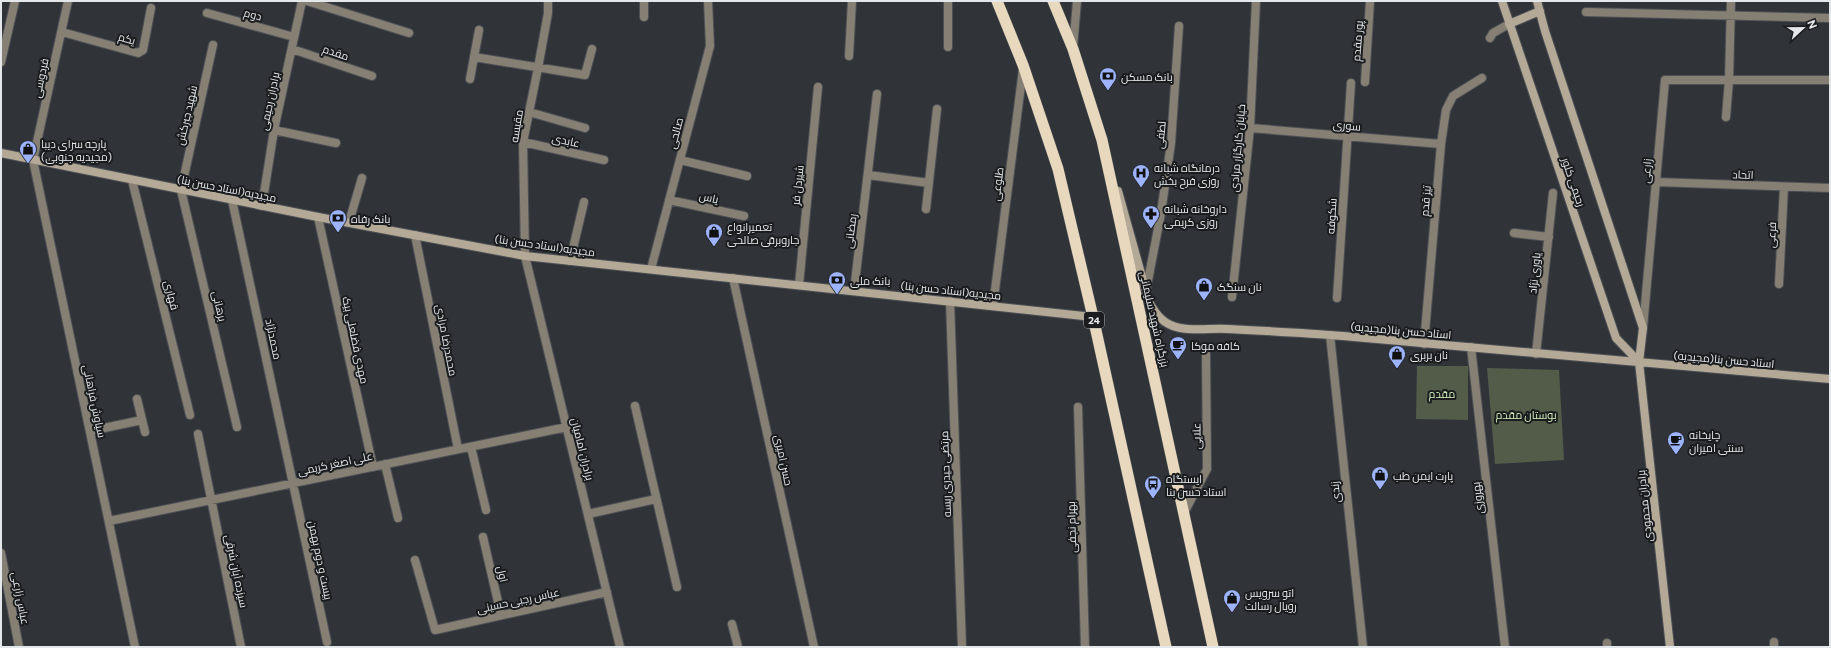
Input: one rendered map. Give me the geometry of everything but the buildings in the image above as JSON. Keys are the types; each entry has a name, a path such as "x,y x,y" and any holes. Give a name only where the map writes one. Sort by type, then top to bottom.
{"highway":[{"name":"24","path":"997,1 1024,65 1058,170 1093,317 1166,647"},
{"name":"بزرگراه شهید سلیمانی","path":"1053,1 1073,49 1102,140 1185,512 1213,647"}],"main road":[{"name":"رحیمی کلور","path":"1502,1 1616,338 1639,362"},
{"path":"1537,1 1643,328"},
{"path":"1509,24 1540,11"},
{"name":"استاد حسن بنا(مجیدیه)","path":"1102,140 1132,238 1146,291 1154,312 1171,325 1180,328 1330,335 1830,380"},
{"name":"مجیدیه(استاد حسن بنا)","path":"1,153 262,206 525,256 1093,317"},
{"name":"برادران محمودی","path":"1643,328 1639,362 1670,647"}],"street":[{"path":"1,62 15,1"},
{"name":"فردوسی","path":"33,160 68,1"},
{"name":"برادران رحیمی","path":"262,206 274,130 302,1"},
{"path":"307,1 409,33"},
{"name":"مقیسه","path":"525,256 523,142 548,13 548,1"},
{"path":"644,1 644,17"},
{"name":"صالحی","path":"651,269 710,46 708,1"},
{"path":"849,56 852,1"},
{"path":"948,1 948,47"},
{"path":"1073,49 1077,1"},
{"name":"خیابان کارگزار مرادی","path":"1232,297 1250,128 1256,1"},
{"name":"پور مقدم","path":"1365,82 1370,1"},
{"path":"1726,117 1729,80 1731,1"},
{"name":"یکم","path":"62,32 138,53 144,50 151,8"},
{"path":"1586,12 1830,18"},
{"name":"دوم","path":"207,13 294,37"},
{"path":"1490,38 1493,33 1509,24"},
{"name":"لطفی","path":"1146,291 1162,214 1171,143 1179,26"},
{"path":"470,79 478,30"},
{"name":"شهید جبرکش","path":"181,190 213,45"},
{"name":"مقدم","path":"292,49 372,76"},
{"path":"474,57 585,75 592,49"},
{"name":"طلوعی","path":"993,306 1024,65"},
{"name":"تیز قدم","path":"1424,344 1441,144 1446,110 1453,96 1482,78"},
{"name":"زارعی","path":"1643,328 1665,80 1830,80"},
{"name":"شکوفه","path":"1337,298 1351,83"},
{"name":"شیردل فر","path":"799,285 818,87"},
{"name":"رمضانی","path":"854,291 877,94"},
{"path":"926,208 937,109"},
{"path":"529,112 585,128"},
{"name":"سوری","path":"1250,128 1441,144"},
{"path":"274,130 336,143"},
{"name":"عابدی","path":"523,142 604,160"},
{"name":"سیاوش فراهانی","path":"33,160 135,647"},
{"path":"680,160 746,176"},
{"path":"868,175 929,183"},
{"path":"349,222 362,178"},
{"name":"قهاری","path":"132,180 190,415"},
{"name":"اتحاد","path":"1656,182 1830,188"},
{"name":"فرعی","path":"1779,284 1784,187"},
{"name":"برهانی","path":"181,190 237,427"},
{"name":"یاوری نژاد","path":"1536,354 1553,193"},
{"name":"محمدنژاد","path":"232,200 293,483"},
{"name":"یاس","path":"669,200 744,216"},
{"path":"570,260 584,202"},
{"name":"مهدی فضلعلی بیک","path":"318,217 373,467"},
{"path":"1514,233 1549,237"},
{"name":"محمدرضا مرادی","path":"415,235 458,449"},
{"name":"برادران امامیان","path":"525,256 620,647"},
{"name":"حسن امیری","path":"733,278 814,647"},
{"name":"مرتضی حیدری ریسه","path":"950,301 962,647"},
{"name":"زندی","path":"1330,335 1363,647"},
{"name":"بهروزی","path":"1471,347 1505,647"},
{"name":"علایی","path":"1185,512 1207,469 1206,354"},
{"path":"137,399 145,432"},
{"path":"635,406 677,587"},
{"name":"بهرام نجفی","path":"1078,407 1085,647"},
{"path":"90,431 142,420"},
{"name":"علی اصغر کریمی","path":"109,521 567,427"},
{"name":"سیزده آبان شرقی","path":"198,434 241,647"},
{"path":"471,447 486,510"},
{"path":"385,464 398,518"},
{"name":"بیست و دوم بهمن","path":"293,483 328,642"},
{"path":"588,514 656,499"},
{"name":"اول","path":"483,537 501,615"},
{"name":"عباس زارعی","path":"1,553 19,647"},
{"name":"عباس رجبی حسینی","path":"415,560 435,630 607,592"},
{"path":"732,624 738,647"}],"green space":[{"name":"مقدم","path":"1417,366 1468,366 1468,420 1416,419"},
{"name":"بوستان مقدم","path":"1487,368 1559,370 1564,460 1495,464"}],"place":[{"name":"بانک مسکن","path":"1108,91"},
{"name":"پارچه سرای دیبا (مجیدیه جنوبی)","path":"28,164"},
{"name":"درمانگاه شبانه روزی فرح بخش","path":"1141,188"},
{"name":"داروخانه شبانه روزی کریمی","path":"1151,229"},
{"name":"بانک رفاه","path":"338,233"},
{"name":"تعمیرانواع جاروبرقی صالحی","path":"714,247"},
{"name":"بانک ملی","path":"837,295"},
{"name":"نان سنگک","path":"1204,301"},
{"name":"کافه موکا","path":"1178,360"},
{"name":"نان بربری","path":"1397,369"},
{"name":"چایخانه سنتی امیران","path":"1676,455"},
{"name":"پارت ایمن طب","path":"1380,490"},
{"name":"ایستگاه استاد حسن بنا","path":"1153,499"},
{"name":"اتو سرویس رویال رسالت","path":"1232,613"}]}
